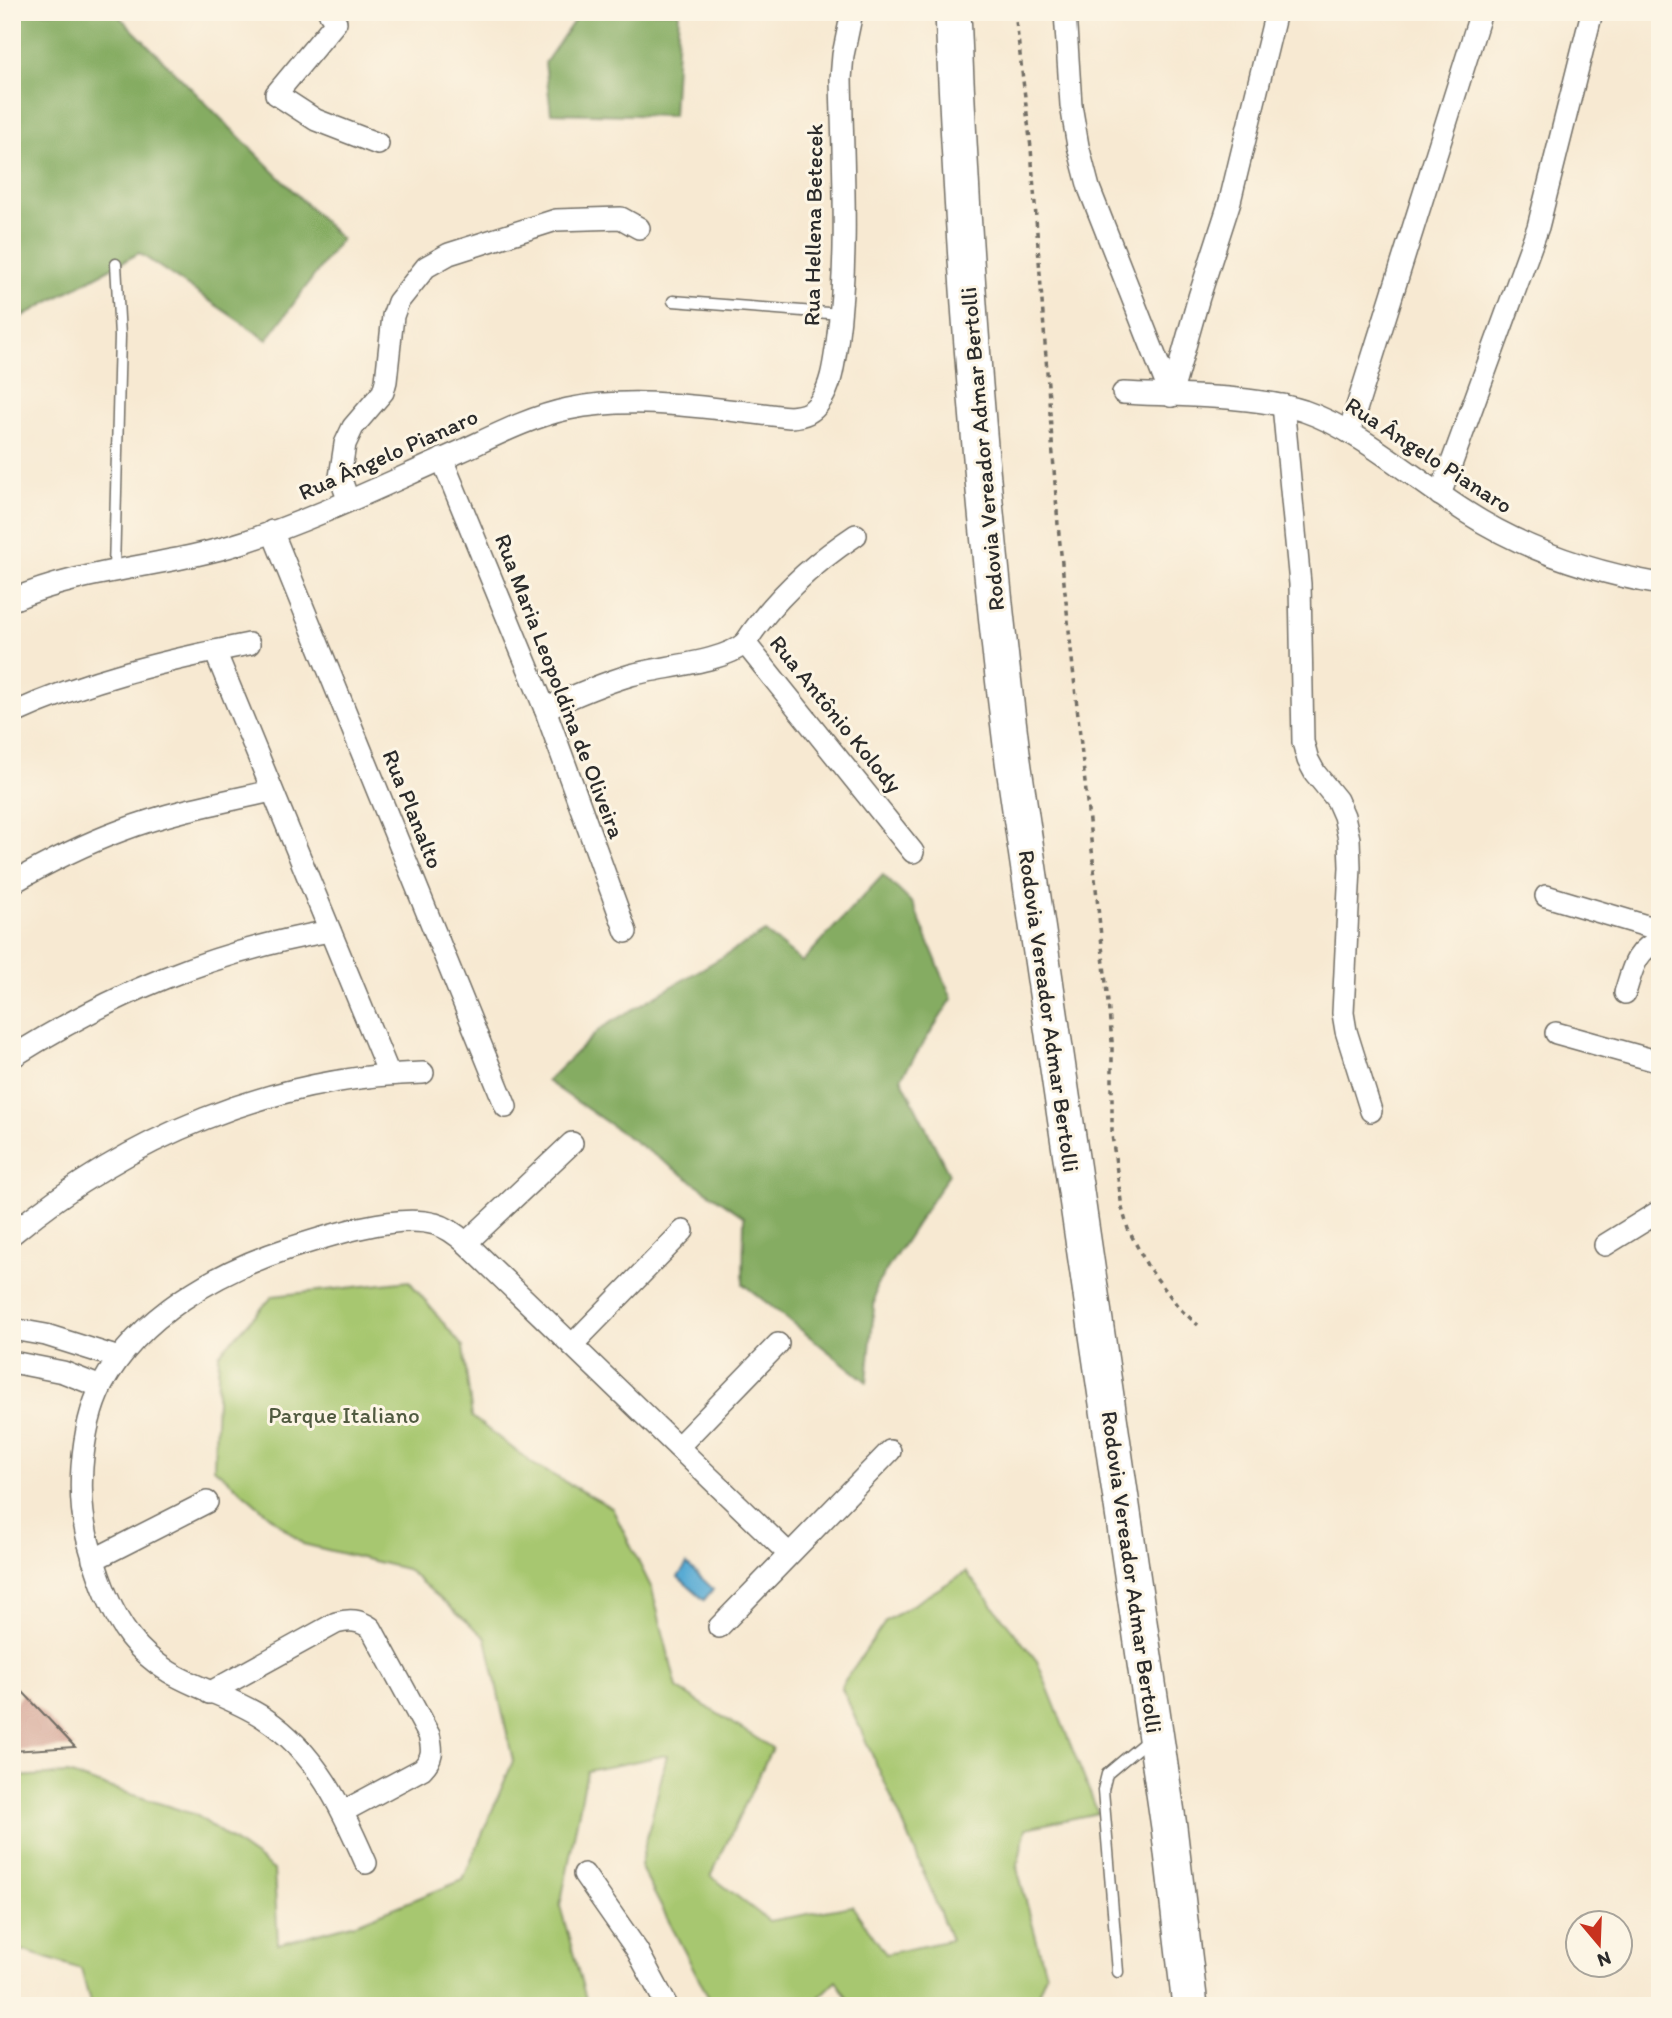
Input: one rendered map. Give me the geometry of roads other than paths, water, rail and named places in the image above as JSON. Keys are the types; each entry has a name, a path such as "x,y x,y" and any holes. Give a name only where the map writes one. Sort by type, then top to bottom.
{"highway":[{"name":"Rodovia Vereador Admar Bertolli","path":"953,12 973,372 997,636 1155,1734 1190,2006"}],"street":[{"path":"329,12 336,22 276,94 316,120 378,144"},
{"name":"Rua Hellena Betecek","path":"790,417 804,416 821,401 827,390 834,362 841,314 844,228 841,79 852,12"},
{"path":"1065,12 1071,105 1089,188 1171,396"},
{"path":"1171,396 1230,201 1276,12"},
{"path":"1349,432 1481,12"},
{"path":"1440,495 1538,227 1592,12"},
{"path":"348,499 340,477 345,444 353,428 383,392 393,316 398,302 426,267 449,254 556,220 621,218 639,228"},
{"name":"Rua Ângelo Pianaro","path":"1123,393 1283,405 1326,420 1349,432 1487,525 1526,544 1590,569 1660,584"},
{"name":"Rua Ângelo Pianaro","path":"12,600 48,586 190,556 272,531 566,409 593,405 653,403 790,417"},
{"path":"1283,405 1300,584 1303,742 1311,767 1337,800 1349,839 1343,1013 1371,1111"},
{"name":"Rua Maria Leopoldina de Oliveira","path":"442,459 545,709 626,932"},
{"name":"Rua Planalto","path":"272,531 506,1107"},
{"path":"745,643 760,621 811,567 856,535"},
{"name":"Rua Antônio Kolody","path":"545,709 608,682 729,654 745,643 913,852"},
{"path":"12,715 38,702 113,675 249,644"},
{"path":"215,651 388,1074"},
{"path":"12,883 74,850 120,831 192,809 272,791"},
{"path":"1546,896 1660,930"},
{"path":"12,1057 112,1000 197,964 281,940 330,931"},
{"path":"1625,993 1640,953 1660,941"},
{"path":"1556,1033 1660,1062"},
{"path":"12,1234 68,1189 106,1166 151,1142 239,1105 286,1091 335,1081 388,1074 423,1073"},
{"path":"466,1243 572,1143"},
{"path":"1605,1245 1660,1211"},
{"path":"366,1863 344,1811 321,1774 284,1733 254,1712 169,1673 131,1637 116,1615 93,1560 83,1519 81,1483 83,1450 89,1420 101,1387 119,1357 180,1302 209,1284 284,1250 325,1237 402,1222 422,1221 437,1224 466,1243 789,1555"},
{"path":"572,1345 683,1231"},
{"path":"12,1329 46,1335 119,1357"},
{"path":"678,1447 778,1345"},
{"path":"12,1362 63,1372 101,1387"},
{"path":"719,1627 890,1451"},
{"path":"93,1560 207,1502"},
{"path":"209,1693 336,1623 360,1621 371,1628 429,1735 433,1748 431,1760 422,1769 344,1811"},
{"path":"584,1874 637,1950 667,2006"}],"lane":[{"path":"114,570 120,337 116,264"},
{"path":"673,301 841,314"},
{"path":"1118,1972 1103,1790 1107,1774 1155,1734"}],"water":[{"path":"687,1564 713,1589 704,1600 678,1577"}],"park label":[{"name":"Parque Italiano","path":"344,1415"}]}
